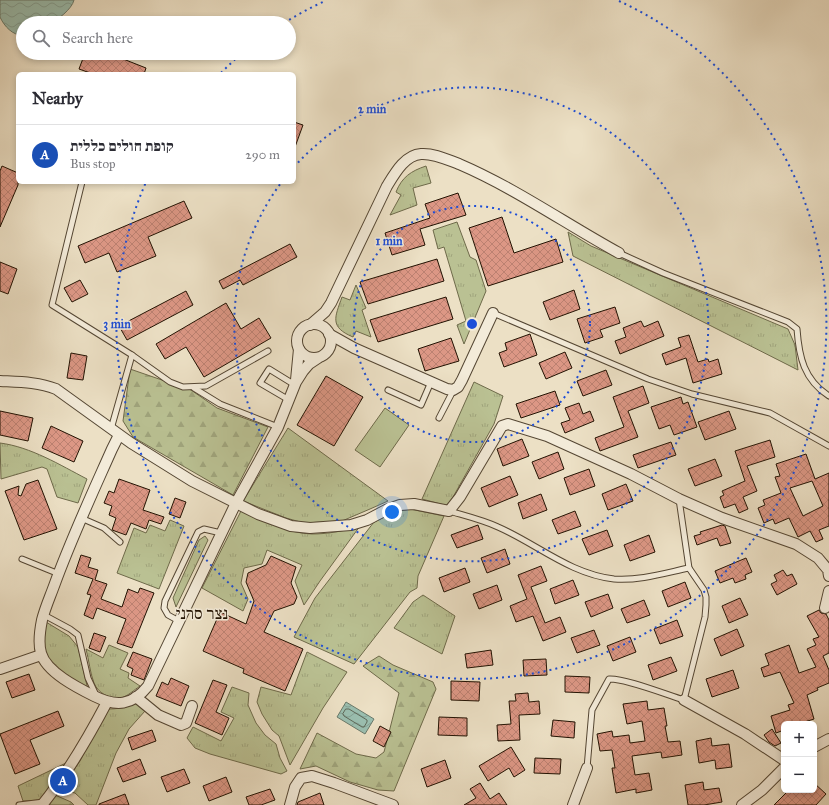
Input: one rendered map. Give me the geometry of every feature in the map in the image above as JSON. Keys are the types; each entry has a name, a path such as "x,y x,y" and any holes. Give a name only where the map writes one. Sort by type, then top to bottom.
{"street":[{"path":"327,352 331,342 328,316 331,303 387,186 394,174 413,156 422,154 447,159 501,184 619,253"},
{"path":"296,384 299,349 297,338 299,332 318,319 331,303"},
{"path":"310,325 319,325 324,327 329,333 354,348 447,389 458,387 466,373 493,313"},
{"path":"120,435 112,449 81,518 44,615 40,635 41,654 57,673 81,690 97,698 107,702 123,703 141,694 148,686 236,503 278,427 303,371 309,364 327,352 344,346 354,348"},
{"path":"299,349 307,357 318,358"},
{"path":"0,381 30,382 46,385 56,389 75,401 111,429 192,481 258,514 291,526 329,528 351,525 367,520 386,510 400,505 414,504 449,511 460,497 502,426 508,424 548,436 631,474 678,499 722,518 796,544 818,558 828,570 829,576"},
{"path":"825,608 829,591"},
{"path":"0,669 41,654"},
{"path":"136,697 158,714 180,725 186,722 192,706"},
{"path":"684,700 745,734 781,758"},
{"path":"44,803 54,791 84,744 107,702"},
{"path":"817,745 829,739"},
{"path":"572,805 587,768"},
{"path":"742,805 762,790 781,771"},
{"path":"290,805 295,787 300,778 312,776 393,805"}],"lane":[{"path":"82,184 52,305 132,355 170,382 183,387 194,388 206,386 268,351"},
{"path":"619,253 663,273 788,322 797,329 799,351 807,372 814,384 829,396"},
{"path":"493,313 648,379 692,394 770,413 829,446"},
{"path":"111,429 132,355"},
{"path":"289,400 260,383 269,369 296,384"},
{"path":"388,390 421,405 431,382"},
{"path":"194,388 220,404 278,427"},
{"path":"439,418 455,388"},
{"path":"587,768 592,710 609,680 615,679 627,682 684,700 705,617 706,597 704,590 689,568 678,499"},
{"path":"449,511 498,527 566,564 582,571 600,576 614,579 629,579 649,577 689,568"},
{"path":"81,518 104,528 120,542"},
{"path":"179,621 168,615 164,608 165,601 198,532 204,529 221,533"},
{"path":"22,559 59,574"},
{"path":"44,615 78,635 88,678 97,698"},
{"path":"19,805 44,803"}],"green space":[{"path":"426,166 431,183 413,188 417,205 390,215 401,195 396,192 401,182 411,172"},
{"path":"457,222 470,257 476,260 486,291 464,344 457,325 466,321 444,247 438,249 433,230"},
{"path":"568,232 591,246 788,329 795,345 798,370 573,256"},
{"path":"356,285 366,308 362,310 371,337 356,331 353,337 345,333 337,325 337,310 342,297 350,300"},
{"path":"130,369 191,390 217,408 268,427 233,495 133,437 123,421"},
{"path":"474,382 503,396 494,424 448,506 422,499"},
{"path":"385,408 409,425 380,467 355,450"},
{"path":"288,428 388,501 342,521 304,523 286,518 243,501"},
{"path":"0,443 34,452 87,479 78,503 57,497 47,469 42,467 1,479"},
{"path":"410,509 444,516 418,576 417,588 410,592 354,664 294,637 315,598 374,522 395,512"},
{"path":"241,511 294,532 312,534 330,533 360,526 304,605 295,581 302,565 267,550 262,564 244,568 241,583 248,599 243,611 202,588"},
{"path":"170,520 184,526 159,589 117,573 134,528 146,533 150,525 165,531"},
{"path":"205,536 208,540 176,607 173,598 199,540"},
{"path":"423,595 455,616 442,654 394,628 413,602"},
{"path":"46,622 69,636 78,647 88,690 59,670 49,660 43,638"},
{"path":"109,645 128,653 120,669 129,673 128,678 140,686 121,698 104,695 98,690 94,683 86,649 103,658"},
{"path":"307,652 347,672 323,708 290,765 279,736 272,730 262,714 257,702 261,687 291,695"},
{"path":"379,656 393,665 433,682 436,689 394,791 378,790 350,782 316,766 300,769 317,733 356,754 376,758 384,752 399,693 363,666"},
{"path":"232,687 249,693 248,705 256,723 265,735 276,744 280,758 287,771 281,774 210,754 195,748 187,738 193,727 221,741 234,718 221,712"},
{"path":"136,703 145,711 129,729 116,753 96,805 88,805 75,793 60,790 80,761 106,709 122,708"},
{"path":"66,763 43,800 23,801 18,786"},
{"path":"55,795 71,802 74,805 47,805"}],"water":[{"path":"0,0 74,0 67,11 61,16 16,16 16,34 9,30 0,17"},
{"path":"346,702 374,719 365,734 337,717"}],"building":[{"path":"82,60 126,60 146,68 145,72 87,72 79,69"},
{"path":"296,123 303,125 296,144"},
{"path":"2,166 16,172 16,184 18,185 0,227 0,171"},
{"path":"458,193 466,215 420,229 425,245 392,255 385,233 430,218 425,204"},
{"path":"184,201 192,218 148,237 156,256 117,272 109,253 85,263 78,246"},
{"path":"502,217 514,253 556,239 563,262 488,286 469,228"},
{"path":"290,244 297,257 243,285 240,280 223,289 219,281"},
{"path":"437,259 444,281 368,304 360,282"},
{"path":"0,262 17,269 8,294 0,291"},
{"path":"80,280 88,294 72,302 64,288"},
{"path":"574,290 580,309 550,320 543,302"},
{"path":"186,291 193,305 127,340 119,326"},
{"path":"446,297 453,319 378,342 370,320"},
{"path":"226,303 241,329 259,318 271,338 204,377 186,347 165,359 156,344"},
{"path":"615,307 620,323 600,330 603,337 585,343 577,319"},
{"path":"641,321 644,327 658,321 664,336 620,354 615,341 626,337 623,328"},
{"path":"530,334 537,355 504,367 499,353 507,350 505,343"},
{"path":"689,335 698,362 708,359 709,362 718,359 722,374 693,383 686,358 666,365 662,354 681,347 678,338"},
{"path":"451,338 459,361 425,371 418,349"},
{"path":"565,352 572,368 546,379 539,363"},
{"path":"71,353 87,356 83,380 67,378"},
{"path":"606,370 612,385 583,396 577,381"},
{"path":"326,376 363,397 334,446 297,425"},
{"path":"643,386 649,403 628,411 638,437 600,451 595,438 624,427 613,397"},
{"path":"555,391 560,405 521,418 516,404"},
{"path":"681,397 683,404 688,402 697,427 674,435 670,425 659,429 651,407"},
{"path":"579,403 583,414 590,411 594,421 565,433 561,423 570,420 565,408"},
{"path":"0,411 33,418 28,441 0,435"},
{"path":"729,411 736,429 705,440 698,422"},
{"path":"51,426 83,441 74,462 42,448"},
{"path":"522,439 529,456 503,466 497,449"},
{"path":"770,440 775,457 747,466 757,491 743,497 748,509 739,513 735,504 724,508 720,497 724,495 722,491 745,481 735,451"},
{"path":"671,442 676,455 638,468 633,455"},
{"path":"558,452 564,469 539,479 532,462"},
{"path":"806,454 815,479 829,473 829,526 819,530 823,539 816,542 810,531 798,537 789,518 775,524 773,519 764,523 758,508 765,505 763,500 781,493 775,477 780,476 776,464","holes":["812,481 823,506 803,516 790,488"]},
{"path":"715,459 722,476 695,486 688,469"},
{"path":"589,469 595,486 570,495 564,478"},
{"path":"510,476 518,495 489,507 481,488"},
{"path":"119,479 150,490 143,510 164,517 161,524 149,520 146,529 131,523 126,535 112,530 116,518 109,515 112,506 104,503 109,491 114,493"},
{"path":"38,480 57,529 24,540 5,491 19,486 18,495 21,496 26,484"},
{"path":"626,484 633,501 608,510 602,494"},
{"path":"541,494 547,510 523,519 518,503"},
{"path":"175,498 186,502 180,518 169,514"},
{"path":"575,511 581,526 558,534 552,520"},
{"path":"478,525 483,539 457,548 451,535"},
{"path":"722,525 725,526 731,543 720,546 717,538 697,545 694,536 701,534 700,532"},
{"path":"607,530 613,546 589,555 582,539"},
{"path":"649,535 655,552 630,561 624,545"},
{"path":"505,549 510,564 487,573 481,558"},
{"path":"81,555 91,558 88,567 98,570 95,580 107,584 101,599 122,607 128,589 138,593 140,588 154,593 132,648 117,643 126,619 97,608 93,619 84,615 91,595 87,594 93,579 75,573"},
{"path":"271,556 296,567 291,583 297,597 294,604 274,611 264,632 303,649 285,691 243,673 244,669 203,651 220,612 246,624 254,601 246,582 248,573 266,565"},
{"path":"746,558 752,572 745,575 746,579 735,583 733,578 720,583 715,571"},
{"path":"541,566 547,581 531,587 545,623 560,617 566,632 543,641 533,616 516,622 510,606 527,599 518,575"},
{"path":"465,568 470,582 444,592 439,578"},
{"path":"783,570 787,576 792,574 797,584 777,595 771,584 777,581 774,575"},
{"path":"573,580 579,595 555,604 550,589"},
{"path":"685,582 691,598 668,607 662,591"},
{"path":"497,585 502,600 479,609 473,594"},
{"path":"608,594 613,608 591,617 585,602"},
{"path":"740,598 748,615 729,623 722,606"},
{"path":"644,600 650,615 627,623 621,609"},
{"path":"819,610 821,613 826,614 829,620 829,653 823,656 829,670 829,683 817,688 818,690 807,695 814,719 808,721 781,721 781,731 776,733 771,716 790,710 788,705 794,703 780,672 764,677 761,668 769,665 765,654 789,645 799,673 816,667 807,649 816,645 813,639 819,637 807,616"},
{"path":"677,620 683,636 660,644 654,629"},
{"path":"737,629 744,646 721,656 714,639"},
{"path":"594,630 600,645 577,653 571,638"},
{"path":"94,633 106,637 100,652 89,648"},
{"path":"630,637 636,652 613,661 607,646"},
{"path":"491,650 493,665 467,668 465,654"},
{"path":"133,652 152,659 144,680 131,675 133,669 127,666"},
{"path":"671,657 677,671 653,680 648,665"},
{"path":"546,659 547,675 524,676 523,660"},
{"path":"733,670 739,688 712,697 706,679"},
{"path":"29,674 35,690 12,698 6,682"},
{"path":"565,676 590,677 589,693 565,692"},
{"path":"171,678 189,686 181,706 156,696 162,682 168,685"},
{"path":"213,680 227,685 216,712 229,718 222,735 195,723"},
{"path":"451,681 480,682 479,701 451,700"},
{"path":"528,693 529,702 539,701 540,714 519,715 520,740 498,741 497,725 511,724 509,701 516,701 515,694"},
{"path":"647,701 648,710 664,708 668,742 680,741 682,755 662,758 661,752 632,756 635,775 649,773 652,790 636,793 636,789 616,793 612,768 615,768 612,750 600,751 597,734 612,731 613,737 629,735 630,743 645,741 642,721 627,724 623,704"},
{"path":"58,711 64,726 30,740 40,764 15,774 0,734"},
{"path":"439,717 467,718 467,736 438,735"},
{"path":"553,720 575,722 574,738 551,736"},
{"path":"380,726 391,732 384,747 373,741"},
{"path":"772,729 781,743 775,746 769,742 764,735"},
{"path":"152,730 156,741 132,750 128,738"},
{"path":"711,738 712,746 729,744 732,767 716,769 715,760 699,763 696,741"},
{"path":"511,747 525,770 514,777 509,768 488,781 479,766"},
{"path":"535,758 561,759 560,774 534,773"},
{"path":"140,759 146,774 123,782 117,768"},
{"path":"445,760 451,778 427,787 421,769"},
{"path":"184,769 190,783 167,792 161,777"},
{"path":"226,777 232,792 209,801 203,786"},
{"path":"703,782 704,790 719,788 722,802 704,805 688,805 685,785"},
{"path":"480,783 490,799 499,793 507,805 464,805 476,798 470,789"},
{"path":"817,786 826,794 816,805 774,805 786,793 817,793"},
{"path":"270,789 275,800 261,805 249,805 246,797"},
{"path":"320,793 324,805 297,805 298,802"},
{"path":"125,794 129,805 99,805 99,804"}],"place":[{"name":"קופת חולים כללית","path":"63,781"}],"district":[{"name":"נצר סרני","path":"202,613"}]}
